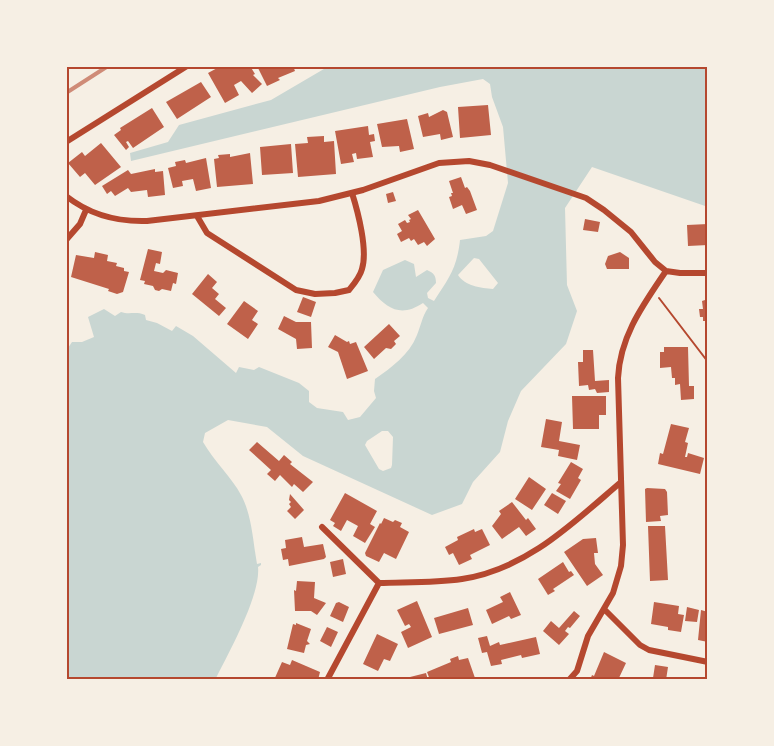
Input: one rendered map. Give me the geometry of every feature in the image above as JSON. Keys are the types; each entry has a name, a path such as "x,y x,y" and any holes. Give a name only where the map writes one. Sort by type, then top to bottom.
{"street":[{"path":"66,142 187,66"},
{"path":"66,196 86,210 123,221 147,221 319,201 352,193 430,166 448,162 479,162 578,195 597,205 631,232 655,262 666,271 708,273"},
{"path":"197,216 207,233 296,290 315,294 335,293 349,290 363,268 357,208 352,193"},
{"path":"66,240 80,224 86,210"},
{"path":"569,680 577,671 588,636 613,592 621,566 623,545 618,378 621,352 627,333 666,271"},
{"path":"322,527 379,584 461,579 507,567 524,559 621,482"},
{"path":"327,680 379,584"},
{"path":"604,609 640,645 649,650 708,662"}],"path":[{"path":"653,290 708,362"}],"shaded area":[{"path":"329,66 708,66 708,207 592,167 565,208 567,285 577,311 566,344 521,391 508,421 500,452 473,482 462,504 432,515 303,456 267,427 228,420 205,433 203,442 245,503 257,564 261,563 258,567 258,579 249,608 215,680 66,680 66,351 72,342 82,342 94,337 88,317 104,309 115,316 121,312 142,314 145,315 146,320 172,331 176,326 193,336 236,373 239,367 254,370 259,367 299,383 309,391 309,402 317,408 343,412 348,420 360,417 376,398 375,379 405,355 414,342 428,308 423,303 408,310 396,310 384,303 373,292 383,270 405,260 414,264 416,277 427,270 431,272 436,283 427,293 428,298 434,301 457,258 460,240 486,236 493,231 508,183 503,127 492,97 490,84 483,79 440,87 131,161 130,153 168,142 179,125 271,100","holes":["474,258 479,259 498,283 493,289 469,284 458,275","382,431 388,431 393,437 392,465 391,468 383,471 379,469 365,445 367,441"]}],"building":[{"path":"221,66 250,66 255,74 253,75 262,84 252,93 241,81 234,85 239,95 225,103 208,73"},
{"path":"257,66 293,66 295,71 278,78 280,80 267,86"},
{"path":"201,82 211,97 177,119 166,102"},
{"path":"488,105 491,135 460,138 458,107"},
{"path":"152,108 164,127 133,148 128,141 126,142 129,147 126,150 114,135 121,130 120,128"},
{"path":"443,110 447,112 453,137 441,140 440,134 423,137 418,116 428,113 429,117"},
{"path":"407,119 414,149 400,152 399,146 382,147 377,124"},
{"path":"368,126 369,135 374,134 375,141 370,142 373,157 357,159 356,153 352,154 354,162 341,164 335,131"},
{"path":"324,136 324,142 334,141 336,174 298,177 295,144 308,143 307,137"},
{"path":"101,143 121,167 95,185 85,173 80,177 68,163 82,152 85,156"},
{"path":"291,144 293,173 262,175 260,147"},
{"path":"250,153 253,184 217,187 214,159 219,158 218,155 230,154 230,157"},
{"path":"206,158 211,188 196,191 193,179 182,181 183,186 173,188 168,168 176,166 175,162 185,160 186,163"},
{"path":"155,169 155,172 163,171 165,195 148,197 147,190 131,192 128,188 115,196 111,191 107,194 102,186 128,170 131,174"},
{"path":"461,177 465,188 467,187 470,191 477,210 466,214 462,205 453,209 449,197 453,193 449,181"},
{"path":"393,192 396,201 388,203 386,194"},
{"path":"418,210 435,239 427,246 424,242 418,245 414,239 411,241 409,238 401,242 397,234 402,231 398,224 405,220 407,223 410,222 408,215"},
{"path":"585,219 600,222 598,232 583,230"},
{"path":"708,224 708,245 688,246 687,225"},
{"path":"148,249 162,252 160,264 156,263 154,271 163,273 166,270 178,273 176,284 173,283 171,291 155,290 153,286 144,284 145,281 140,280"},
{"path":"95,252 108,255 107,261 117,263 116,266 129,272 123,292 117,294 108,291 109,289 71,277 76,255 94,258"},
{"path":"620,252 629,258 629,269 607,269 605,264 608,256"},
{"path":"208,274 217,282 212,288 219,294 215,299 226,308 219,316 192,294"},
{"path":"303,297 316,302 311,317 297,312"},
{"path":"708,298 708,321 703,321 703,317 700,317 699,309 703,309 702,301"},
{"path":"244,301 258,311 252,320 258,324 248,339 227,324"},
{"path":"284,316 296,322 311,322 312,348 297,349 296,339 278,329"},
{"path":"389,324 400,336 394,341 396,344 391,349 386,348 374,359 364,347"},
{"path":"335,335 349,341 350,344 356,342 368,371 347,379 338,352 328,347"},
{"path":"664,347 688,347 689,386 694,386 694,399 681,400 680,384 675,385 671,367 660,368 660,352 664,352"},
{"path":"583,350 593,350 595,381 609,380 609,392 597,393 595,389 589,390 588,385 579,386 578,362 583,362"},
{"path":"572,396 606,396 606,415 599,415 599,429 573,429"},
{"path":"546,419 562,422 559,441 580,445 577,460 558,456 559,450 541,447"},
{"path":"671,424 689,428 685,442 688,443 685,457 688,453 704,458 700,474 658,464"},
{"path":"257,442 279,461 284,455 292,462 290,464 313,482 303,492 294,484 292,487 280,475 275,481 267,474 271,470 249,450"},
{"path":"571,462 583,469 578,478 581,480 570,499 556,491 561,484 558,483"},
{"path":"529,477 546,489 532,510 515,499"},
{"path":"645,489 665,489 667,492 668,515 660,516 661,521 646,522"},
{"path":"345,493 377,511 370,524 375,527 365,543 353,536 358,526 347,520 341,531 333,526 335,523 330,520"},
{"path":"552,493 566,501 558,514 544,505"},
{"path":"290,494 304,510 295,519 287,511 291,507"},
{"path":"512,502 536,529 526,536 519,527 502,539 492,526 501,514 499,511"},
{"path":"384,518 402,523 400,527 409,532 396,559 384,553 379,562 366,556 365,553"},
{"path":"648,526 665,526 668,580 650,581"},
{"path":"474,529 475,532 482,529 490,545 470,555 472,559 459,565 453,553 449,555 445,547 458,540 457,537"},
{"path":"302,537 304,547 323,544 326,557 289,566 288,559 283,560 281,549 286,548 285,540"},
{"path":"596,538 598,553 594,553 595,564 603,575 587,586 564,552 583,539"},
{"path":"343,559 346,574 333,577 330,562"},
{"path":"563,562 569,572 571,571 574,575 548,595 538,579"},
{"path":"297,581 315,582 314,598 326,603 317,615 311,611 295,611 294,590 296,591"},
{"path":"510,592 521,615 511,619 509,616 492,624 486,610 503,602 500,597"},
{"path":"417,601 432,637 408,648 401,632 411,627 409,624 405,626 397,610"},
{"path":"339,602 349,607 343,622 330,616 336,603"},
{"path":"654,602 679,606 678,614 684,615 681,632 651,624"},
{"path":"687,607 699,610 697,622 685,621"},
{"path":"468,608 473,625 439,634 434,618"},
{"path":"701,610 708,612 708,642 698,640"},
{"path":"574,611 580,616 565,631 569,634 559,645 543,631 551,621 559,628"},
{"path":"296,623 311,629 307,641 310,644 306,645 304,653 287,649 293,624 296,625"},
{"path":"327,627 338,632 331,647 320,641"},
{"path":"377,634 398,644 390,661 384,659 378,671 363,664"},
{"path":"487,636 490,646 499,642 500,645 536,637 540,654 522,658 521,655 501,660 502,664 491,666 487,652 482,653 478,638"},
{"path":"604,652 626,663 618,680 590,680 592,675 594,676"},
{"path":"458,656 459,660 468,658 475,678 430,680 427,672 451,662 450,659"},
{"path":"292,660 320,672 318,680 298,678 297,680 274,680 282,662 290,665"},
{"path":"655,665 668,667 666,680 653,678"},
{"path":"426,673 428,680 402,680 402,679"}],"railway":[{"path":"66,93 108,66"}]}
